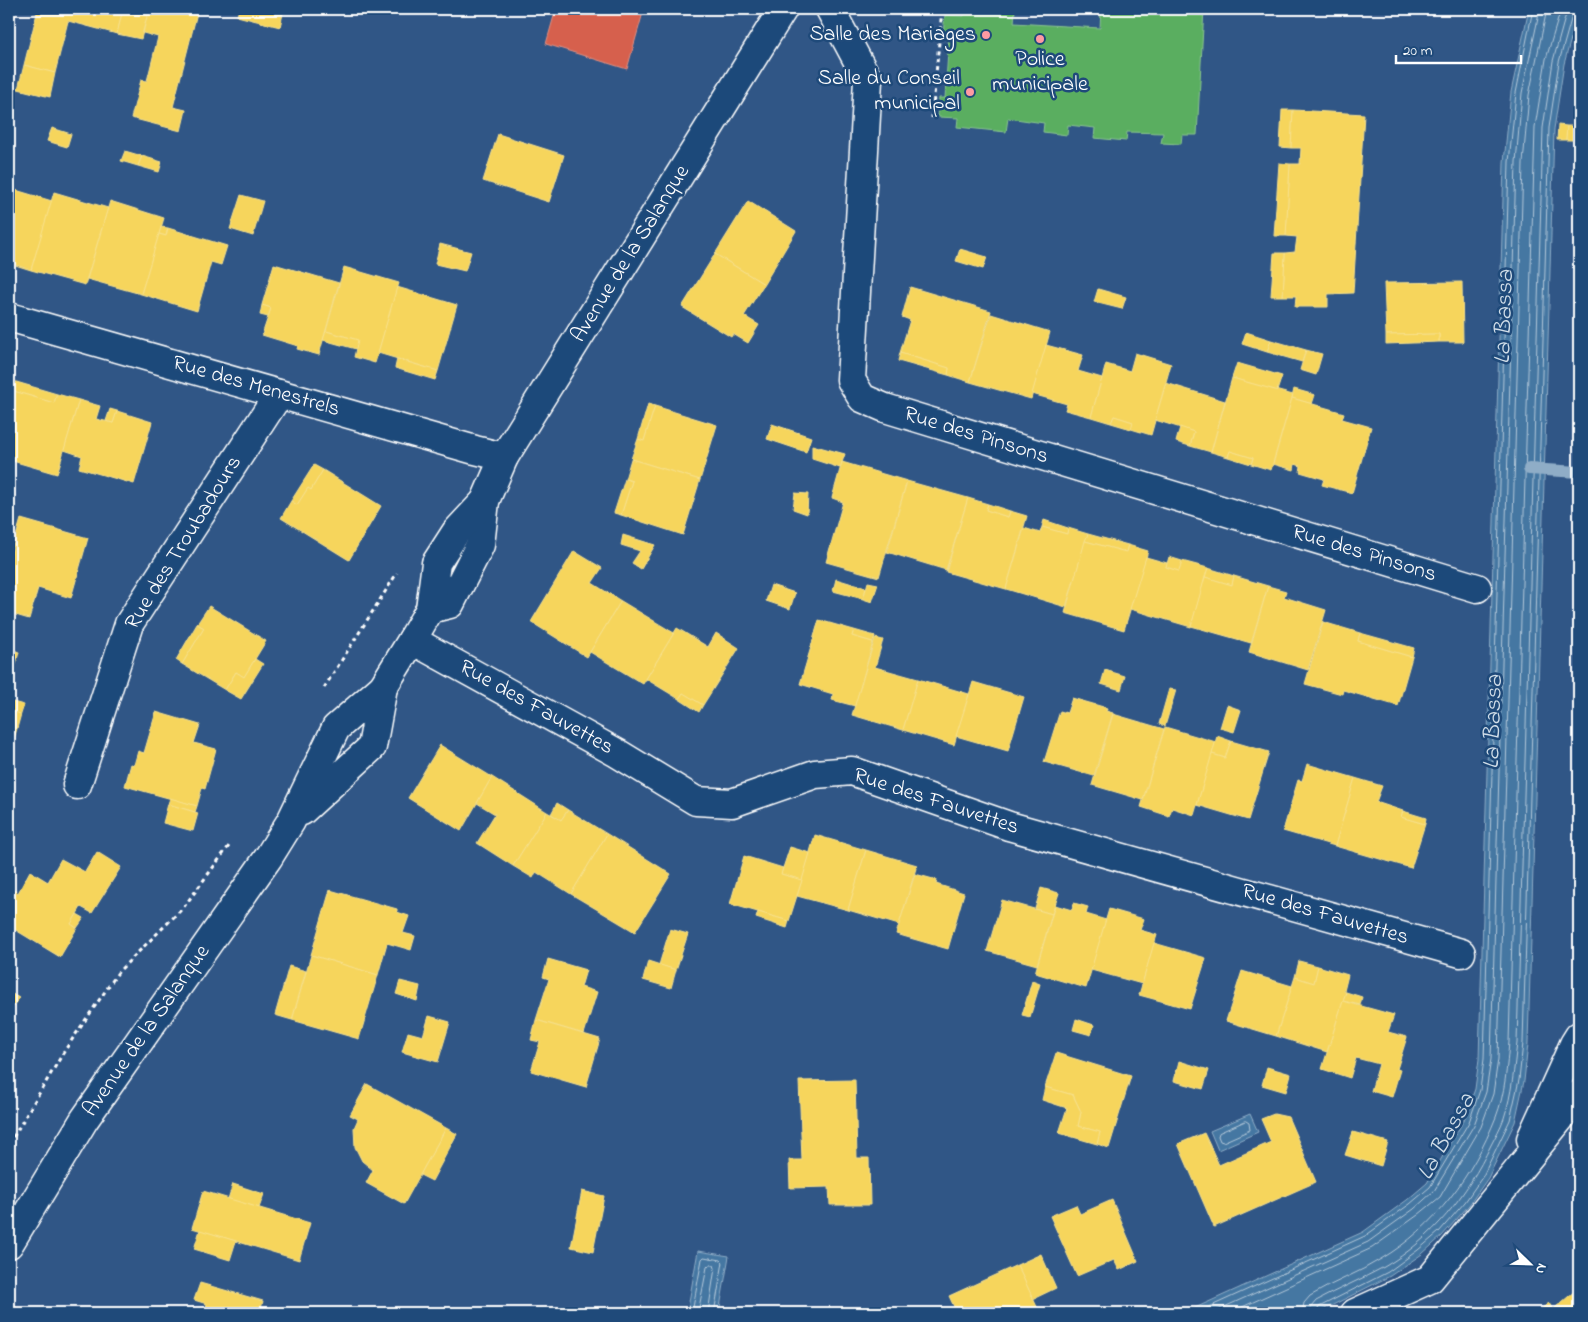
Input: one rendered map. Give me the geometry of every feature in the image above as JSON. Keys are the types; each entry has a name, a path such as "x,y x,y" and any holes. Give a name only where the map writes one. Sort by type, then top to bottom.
{"street":[{"name":"Avenue de la Salanque","path":"9,1244 84,1120 268,858 290,821 336,728 383,687 430,608 450,604 480,545 485,501 504,457 783,9"},
{"name":"Rue des Pinsons","path":"830,9 868,80 851,380 862,398 885,408 1476,588"},
{"name":"Rue des Menestrels","path":"9,317 504,457"},
{"name":"Rue des Troubadours","path":"77,784 129,624 279,394"},
{"name":"Rue des Fauvettes","path":"412,640 617,753 696,800 732,803 815,774 852,772 1009,826 1461,953"},
{"name":"Avenue de la Salanque","path":"290,821 372,747 383,687"},
{"path":"1517,1173 1579,1036"},
{"path":"1355,1313 1430,1279 1579,1095"}],"path":[{"path":"932,118 942,9"},
{"path":"322,692 400,569"},
{"path":"9,1144 65,1050 119,972 183,908 234,839"}],"water":[{"name":"La Bassa","path":"1529,9 1579,9 1564,64 1554,129 1528,1044 1524,1081 1515,1122 1488,1178 1469,1205 1442,1236 1422,1254 1390,1276 1317,1313 1184,1313 1363,1232 1407,1200 1427,1183 1464,1120 1475,1089 1479,1059 1504,162 1511,92"},
{"path":"1250,1114 1258,1132 1218,1150 1210,1131"},
{"path":"698,1251 729,1256 719,1313 687,1313"}],"building: Logements":[{"path":"34,9 123,9 117,34 68,21 55,73 24,65 37,13 33,12"},
{"path":"123,9 149,9 141,39 117,34"},
{"path":"149,9 198,9 173,107 186,110 181,131 131,118 141,80 147,81 158,37 143,33"},
{"path":"239,9 284,9 280,27 237,16"},
{"path":"24,65 55,73 50,97 18,89"},
{"path":"1282,110 1293,110 1291,148 1280,147"},
{"path":"1293,110 1364,114 1353,293 1328,294 1328,307 1295,307 1296,296 1283,296 1285,253 1295,252 1297,237 1286,236 1290,164 1300,164 1301,148 1291,148"},
{"path":"1558,125 1567,126 1566,140 1557,140"},
{"path":"1567,126 1579,126 1579,140 1566,140"},
{"path":"52,128 71,134 67,147 47,141"},
{"path":"498,134 564,155 549,202 483,181"},
{"path":"125,151 142,156 138,166 121,161"},
{"path":"142,156 162,162 159,172 138,166"},
{"path":"1279,163 1290,164 1286,236 1274,236"},
{"path":"9,188 52,201 31,270 9,263"},
{"path":"54,192 108,208 85,285 31,270"},
{"path":"241,195 263,201 253,236 230,229"},
{"path":"110,201 164,218 141,294 87,279"},
{"path":"748,201 796,231 764,284 715,254"},
{"path":"161,227 168,228 166,236 159,234"},
{"path":"168,228 227,246 221,265 211,262 197,311 141,294 159,234 166,236"},
{"path":"440,244 471,252 465,271 435,264"},
{"path":"960,249 987,257 983,269 956,261"},
{"path":"1274,253 1285,253 1283,296 1271,296"},
{"path":"715,254 764,284 744,316 759,325 748,343 733,334 731,337 682,307"},
{"path":"274,264 339,283 319,355 297,349 298,346 262,335 271,308 262,305"},
{"path":"344,267 399,283 375,363 354,357 358,340 326,331"},
{"path":"1462,282 1463,342 1439,342 1439,334 1386,335 1384,283"},
{"path":"397,287 457,305 438,371 378,353"},
{"path":"910,287 991,311 970,382 948,375 949,368 900,353 910,320 902,317"},
{"path":"1098,289 1126,297 1122,309 1094,302"},
{"path":"262,305 271,308 268,317 260,315"},
{"path":"991,314 1050,332 1031,399 970,382"},
{"path":"326,331 358,340 356,349 323,340"},
{"path":"1246,332 1271,340 1267,352 1242,344"},
{"path":"1439,334 1439,342 1386,344 1386,335"},
{"path":"1271,340 1306,350 1302,362 1267,352"},
{"path":"1046,345 1083,355 1078,371 1102,378 1091,417 1065,410 1067,404 1032,394"},
{"path":"1306,350 1322,354 1316,375 1300,370"},
{"path":"900,353 949,368 948,375 898,361"},
{"path":"1135,353 1171,364 1151,435 1131,429 1133,422 1114,416 1111,423 1091,417 1106,364 1130,371"},
{"path":"397,359 438,371 435,380 395,368"},
{"path":"1237,363 1282,376 1277,391 1232,378"},
{"path":"1232,378 1293,395 1271,470 1251,464 1253,458 1230,451 1228,457 1211,452"},
{"path":"13,381 57,394 54,403 10,390"},
{"path":"1166,383 1225,401 1211,452 1190,446 1194,432 1155,420"},
{"path":"1294,389 1315,395 1312,404 1292,398"},
{"path":"10,390 54,403 57,394 79,400 57,474 9,460"},
{"path":"1292,398 1344,413 1342,419 1371,427 1352,493 1322,485 1324,479 1300,472 1301,466 1295,464 1294,470 1273,464"},
{"path":"79,400 100,406 96,419 113,423 117,411 152,422 134,484 79,468 82,456 64,450"},
{"path":"648,404 655,406 644,441 638,439"},
{"path":"655,406 717,425 700,480 631,459 638,439 644,441"},
{"path":"110,409 117,411 113,423 106,421"},
{"path":"1114,416 1133,422 1131,429 1111,423"},
{"path":"772,424 811,437 806,452 767,439"},
{"path":"1180,427 1194,432 1190,446 1176,442"},
{"path":"812,445 845,454 840,468 812,459"},
{"path":"1230,451 1253,458 1251,464 1228,457"},
{"path":"631,459 700,480 683,535 621,515 632,481 625,479"},
{"path":"842,462 907,481 879,577 826,562 843,502 832,498"},
{"path":"314,465 323,470 311,490 308,488 297,505 291,501"},
{"path":"323,470 381,506 349,560 281,518 291,501 297,505 308,488 311,490"},
{"path":"625,479 632,481 621,515 614,513"},
{"path":"907,481 968,498 946,570 887,552"},
{"path":"795,493 808,494 807,514 793,509"},
{"path":"968,498 988,504 986,510 1008,517 1010,511 1027,516 1006,589 946,572"},
{"path":"988,504 1010,511 1008,517 986,510"},
{"path":"21,519 88,538 71,598 38,588 29,619 9,613 9,560"},
{"path":"1044,520 1068,528 1067,534 1042,527"},
{"path":"1042,527 1067,534 1068,528 1088,534 1066,607 1006,589 1024,528 1040,533"},
{"path":"1088,534 1128,545 1126,552 1085,541"},
{"path":"623,535 655,545 641,569 632,563 640,551 621,545"},
{"path":"1085,541 1126,552 1128,545 1148,551 1124,630 1065,613"},
{"path":"574,551 602,568 592,583 621,601 587,657 531,622"},
{"path":"1146,557 1167,563 1166,567 1179,571 1182,561 1208,568 1191,627 1130,609"},
{"path":"1169,557 1182,561 1179,571 1166,567"},
{"path":"1208,568 1234,576 1232,585 1205,577"},
{"path":"1234,576 1268,586 1251,643 1191,626 1205,577 1232,585"},
{"path":"836,579 866,588 863,599 833,591"},
{"path":"868,582 878,584 872,602 863,599"},
{"path":"771,585 795,593 790,609 766,601"},
{"path":"1268,586 1286,591 1284,597 1326,610 1308,670 1249,652"},
{"path":"621,601 674,633 643,684 590,652"},
{"path":"209,606 266,641 244,677 236,672 225,690 182,664 204,628 197,624"},
{"path":"819,620 854,630 852,636 873,642 855,706 832,700 833,694 800,684"},
{"path":"1323,622 1360,633 1358,641 1412,657 1398,706 1343,690 1342,694 1305,684"},
{"path":"197,624 204,628 182,664 176,660"},
{"path":"677,628 708,647 716,633 739,648 703,705 683,693 679,699 646,679"},
{"path":"854,630 875,636 873,642 852,636"},
{"path":"1360,633 1414,648 1412,657 1358,641"},
{"path":"875,638 883,640 875,667 918,679 903,730 852,715"},
{"path":"11,649 19,652 9,691 9,659"},
{"path":"255,659 263,664 241,699 225,690 236,672 244,677"},
{"path":"1105,670 1125,676 1121,690 1101,684"},
{"path":"918,679 969,694 954,745 903,730"},
{"path":"973,682 1024,697 1008,751 956,736"},
{"path":"1169,689 1176,690 1165,726 1159,724"},
{"path":"683,693 703,705 699,712 679,699"},
{"path":"1072,698 1107,708 1106,711 1113,713 1094,776 1044,762 1060,711 1067,713"},
{"path":"9,701 24,705 21,714 9,711"},
{"path":"1227,705 1241,710 1234,732 1220,728"},
{"path":"9,711 21,714 10,753 9,753"},
{"path":"156,712 200,725 194,743 216,749 205,789 202,788 197,806 125,786 131,764 134,765 138,751 144,753"},
{"path":"1113,714 1164,729 1143,800 1092,785"},
{"path":"1165,727 1216,742 1194,815 1172,808 1169,816 1141,807"},
{"path":"1217,736 1231,741 1225,758 1212,754"},
{"path":"1231,741 1269,752 1248,820 1197,805 1212,754 1225,758"},
{"path":"440,745 492,777 461,831 408,798"},
{"path":"1307,764 1355,778 1335,846 1283,831 1298,780 1302,781"},
{"path":"492,777 547,812 513,866 477,843 495,814 477,803"},
{"path":"1355,778 1382,786 1376,802 1403,811 1401,817 1425,824 1411,868 1335,846"},
{"path":"170,798 197,806 195,812 168,804"},
{"path":"557,803 568,810 561,820 551,814"},
{"path":"168,804 198,813 193,831 163,823"},
{"path":"568,810 607,834 571,894 536,872 533,878 513,866 547,812 561,820"},
{"path":"1403,811 1426,818 1425,824 1401,817"},
{"path":"607,834 671,874 635,932 571,894"},
{"path":"815,835 866,850 848,910 797,896"},
{"path":"790,847 810,853 802,880 781,874"},
{"path":"866,850 917,865 899,925 848,910"},
{"path":"97,852 121,867 92,913 81,907 71,924 77,928 60,957 9,926 9,887 18,893 30,871 48,882 61,859 85,872"},
{"path":"744,856 783,868 781,874 802,880 789,921 730,904"},
{"path":"915,874 937,880 936,884 964,893 948,949 896,934"},
{"path":"1041,888 1059,893 1052,914 1035,909"},
{"path":"330,890 397,909 397,912 409,916 403,933 415,936 411,950 387,943 378,975 311,955"},
{"path":"1002,900 1052,914 1037,965 987,951"},
{"path":"1074,903 1088,907 1086,914 1106,920 1086,988 1035,973 1055,905 1072,910"},
{"path":"1109,909 1144,919 1140,930 1157,935 1142,984 1091,970"},
{"path":"758,912 789,921 787,928 756,918"},
{"path":"77,914 84,918 77,928 71,924"},
{"path":"670,929 688,934 676,970 659,965"},
{"path":"1154,943 1206,958 1190,1009 1139,995"},
{"path":"311,955 378,975 359,1039 292,1020"},
{"path":"548,959 586,970 581,987 597,992 584,1034 536,1020 549,979 543,977"},
{"path":"648,961 676,970 671,988 643,980"},
{"path":"1299,961 1318,966 1314,983 1295,977"},
{"path":"289,966 306,971 292,1020 275,1015"},
{"path":"1318,966 1348,975 1344,991 1346,992 1327,1052 1276,1036 1295,977 1314,983"},
{"path":"1242,971 1292,986 1276,1036 1226,1021"},
{"path":"400,981 420,986 417,1001 396,994"},
{"path":"1032,981 1040,984 1030,1017 1022,1015"},
{"path":"9,992 19,998 9,1015"},
{"path":"1346,992 1362,997 1360,1005 1343,1001"},
{"path":"1343,1001 1394,1015 1388,1032 1407,1037 1397,1069 1400,1070 1392,1097 1371,1091 1379,1064 1356,1058 1350,1078 1322,1069"},
{"path":"429,1016 450,1022 438,1062 402,1052 408,1032 423,1036"},
{"path":"1076,1019 1094,1025 1091,1035 1073,1030"},
{"path":"536,1020 600,1039 586,1087 531,1071 540,1042 531,1040"},
{"path":"1056,1053 1131,1076 1109,1148 1097,1144 1100,1132 1078,1126 1081,1112 1073,1095 1045,1087"},
{"path":"1179,1061 1209,1070 1203,1089 1174,1081"},
{"path":"1267,1067 1291,1074 1286,1092 1262,1085"},
{"path":"855,1080 857,1158 869,1158 870,1205 830,1205 829,1187 790,1188 789,1160 802,1160 799,1081"},
{"path":"367,1084 446,1128 404,1204 366,1183 373,1170 362,1161 355,1147 354,1128 358,1119 350,1115"},
{"path":"1045,1087 1073,1095 1081,1112 1078,1126 1100,1132 1097,1144 1059,1133 1067,1108 1042,1100"},
{"path":"1274,1114 1288,1117 1316,1182 1214,1227 1178,1144 1204,1133 1219,1165 1271,1142 1261,1119"},
{"path":"446,1128 457,1134 432,1181 420,1175"},
{"path":"1353,1132 1388,1142 1381,1166 1345,1155"},
{"path":"233,1184 264,1194 259,1208 228,1199"},
{"path":"203,1191 310,1223 299,1260 192,1228"},
{"path":"582,1191 604,1196 593,1252 571,1247"},
{"path":"1112,1200 1138,1261 1119,1270 1114,1260 1077,1276 1050,1216 1076,1205 1080,1214"},
{"path":"200,1230 236,1241 230,1260 194,1249"},
{"path":"1041,1254 1056,1288 1033,1299 1017,1265"},
{"path":"1017,1265 1040,1313 957,1313 949,1296"},
{"path":"200,1283 263,1301 260,1313 204,1313 207,1304 194,1300"},
{"path":"1575,1291 1579,1296 1579,1313 1549,1313"},
{"path":"1549,1303 1553,1310 1549,1313 1536,1313"}],"building: Commerces":[{"path":"556,9 644,9 627,69 546,44"}],"building: Public":[{"path":"965,9 1015,9 1014,23 1100,28 1101,9 1204,9 1197,135 1182,135 1181,144 1161,143 1163,133 1127,132 1126,141 1094,138 1095,128 1068,125 1067,135 1043,132 1044,123 1008,118 1006,132 957,127 958,118 938,117 939,98 945,98 949,35 943,34 945,15 964,16"}],"waterway":[{"path":"1529,469 1579,472"}],"place":[{"name":"Salle des Mariages","path":"986,35"},
{"name":"Police municipale","path":"1040,39"},
{"name":"Salle du Conseil municipal","path":"970,92"}]}
